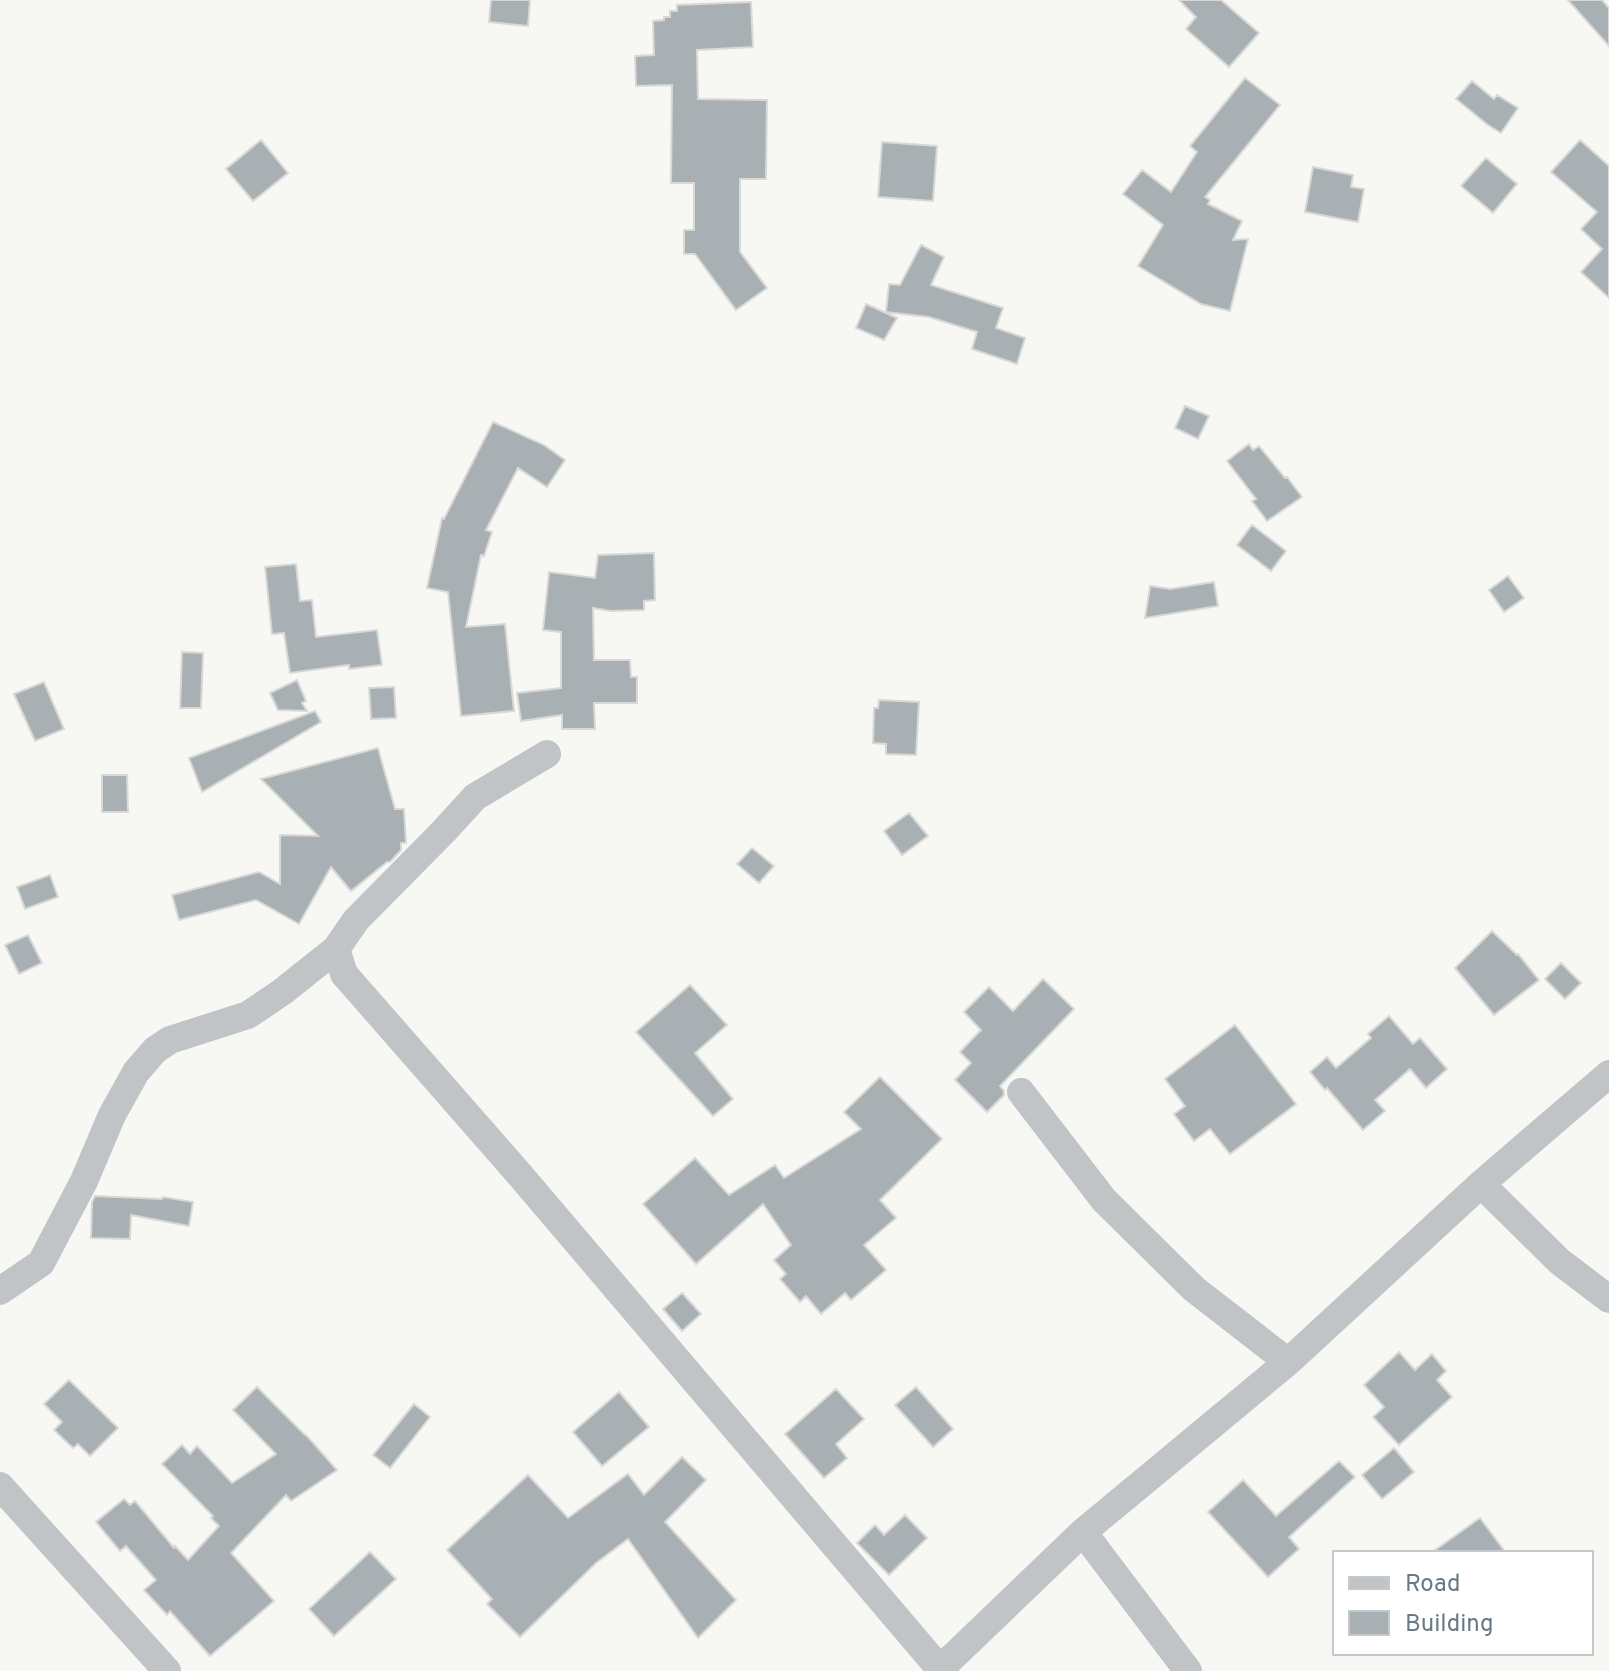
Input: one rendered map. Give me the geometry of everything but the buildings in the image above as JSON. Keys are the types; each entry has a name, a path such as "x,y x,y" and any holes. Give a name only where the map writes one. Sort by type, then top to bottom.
{"street":[{"path":"0,1291 41,1263 84,1181 112,1115 136,1072 155,1050 170,1040 248,1015 282,992 336,949 356,920 475,797 547,754"},
{"path":"336,949 344,974 520,1175 939,1670 1083,1532 1288,1362 1481,1184 1609,1074"},
{"path":"1021,1092 1104,1200 1194,1289 1288,1362"},
{"path":"1481,1184 1559,1261 1609,1299"},
{"path":"0,1486 167,1671"},
{"path":"1083,1532 1188,1671"}]}
